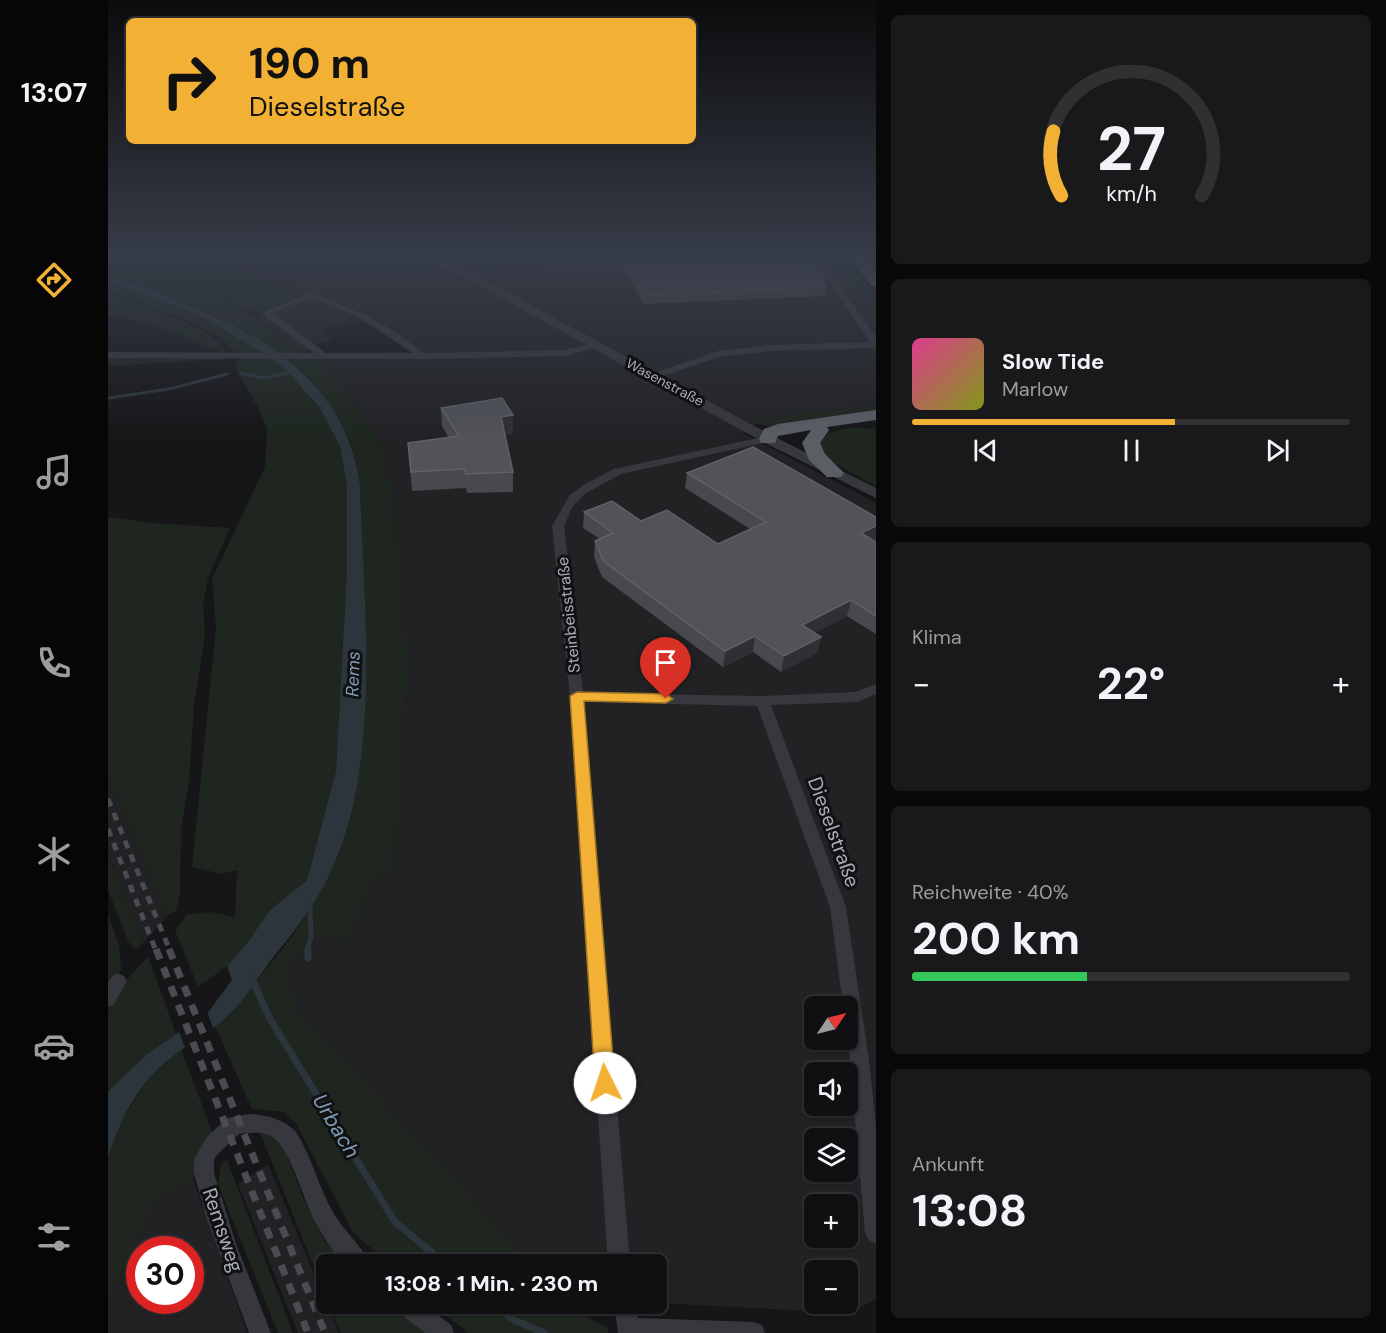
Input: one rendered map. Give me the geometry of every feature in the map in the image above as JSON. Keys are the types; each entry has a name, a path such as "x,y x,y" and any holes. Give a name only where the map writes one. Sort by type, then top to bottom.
{"highway":[{"path":"876,415 784,428 770,433 768,439 781,439 842,426 876,427"},
{"path":"820,430 811,443 816,456 834,473"}],"street":[{"path":"272,317 323,355"},
{"path":"363,317 391,333 422,356"},
{"name":"Wasenstraße","path":"544,317 768,439 876,494"},
{"path":"858,317 876,344"},
{"path":"654,376 718,354 770,348 876,344"},
{"path":"108,355 422,356 566,353 597,346"},
{"name":"Steinbeisstraße","path":"618,1254 577,696 558,526 565,507 583,490 618,471 768,439"},
{"path":"577,696 762,701 857,697 876,689"},
{"name":"Dieselstraße","path":"762,701 838,907 860,1060 876,1233"},
{"path":"108,999 118,981"},
{"name":"Remsweg","path":"260,1333 210,1200 204,1175 204,1161 211,1148 234,1125 261,1124 276,1129 290,1140 325,1220 348,1254"},
{"path":"419,1314 443,1333"},
{"path":"625,1314 628,1331 754,1333"}],"shaded area":[{"path":"121,317 172,317 203,332 225,350 222,353 160,327"},
{"path":"178,317 203,317 265,354 243,355 235,352 222,338"},
{"path":"218,317 255,317 303,354 281,354"},
{"path":"258,317 876,318 876,405 773,417 741,432 876,503 876,1299 858,1308 858,1260 804,1260 804,1311 667,1304 667,1254 524,1254 298,1011 289,969 317,934 350,942 373,883 395,865 409,664 395,510 387,453 354,401 323,366 323,358 423,354 368,318 321,330 333,340 312,345 312,349 302,352"},
{"path":"108,357 225,357 225,359 108,366"},
{"path":"269,357 286,370 319,408 340,447 347,487 347,571 336,771 307,880 270,910 248,942 227,966 198,987 175,930 187,914 210,912 235,917 237,870 221,874 192,867 216,627 212,579 265,467 267,429 260,411 237,371 236,362 244,358"},
{"path":"285,358 323,358 324,366 354,401 387,453 395,510 409,664 395,865 373,883 350,942 317,934 289,969 298,1010 524,1254 378,1254 353,1232 297,1125 285,1112 252,1109 215,1026 230,1015 283,947 320,894 330,875 346,832 356,785 365,683 360,484 349,440 295,366"},
{"path":"876,405 876,412 769,427 756,423 773,417"},
{"path":"849,428 876,429 876,487 826,458 819,441 825,434"},
{"path":"108,517 154,523 230,528 208,578 203,605 205,635 194,705 189,781 181,829 180,893 176,911 167,916 108,775"},
{"path":"108,775 167,916 143,943 108,853"},
{"path":"108,853 143,943 136,949 129,943 108,890"},
{"path":"108,914 119,946 121,969 108,991"},
{"path":"148,956 176,1034 147,1054 108,1091 108,1011 118,990"},
{"path":"181,1049 214,1137 198,1155 193,1180 157,1198 139,1236 126,1236 126,1264 108,1302 108,1159 116,1130 147,1080"},
{"path":"267,1131 281,1140 302,1195 324,1240 336,1254 316,1254 316,1273 260,1133"},
{"path":"227,1160 293,1333 278,1333 218,1184 221,1164"},
{"path":"268,1164 316,1278 316,1314 331,1314 339,1333 298,1333 238,1184"},
{"path":"193,1180 247,1333 108,1333 108,1302 126,1264 126,1314 204,1314 204,1236 139,1236 157,1198"},
{"path":"332,1314 407,1314 432,1333 341,1333"},
{"path":"445,1314 581,1314 608,1328 608,1333 468,1333"}],"water":[{"name":"Rems","path":"203,317 215,317 230,324 267,345 300,371 328,402 348,440 360,484 366,631 364,733 357,783 347,830 330,874 318,897 236,1008 216,1027 168,1060 138,1092 123,1118 108,1159 108,1091 147,1054 209,1011 232,980 227,966 248,942 270,910 307,880 336,771 347,571 347,487 340,447 319,407 286,370 265,354"}],"pier":[{"path":"206,1009 214,1030 186,1050 178,1029"}],"building":[{"path":"502,398 513,415 501,417 513,472 466,474 465,469 411,472 408,443 459,436 441,408"},
{"path":"753,447 876,517 876,526 861,533 876,542 876,616 851,600 802,625 821,637 784,656 755,636 725,651 603,561 595,541 613,533 584,512 612,501 641,521 667,510 718,544 766,522 687,473"}],"waterway":[{"path":"240,373 263,378 293,372"},
{"path":"108,398 169,389 227,374"},
{"path":"307,951 311,937 310,905"},
{"path":"308,949 308,958"},
{"name":"Urbach","path":"252,979 270,1019 395,1222 434,1254"},
{"name":"Urbach","path":"506,1314 544,1333"}],"railway":[{"path":"108,799 170,951"},
{"path":"108,829 156,951"},
{"path":"156,949 308,1333"},
{"path":"169,949 325,1333"}],"route":[{"path":"605,1083 577,696 666,699"}]}
